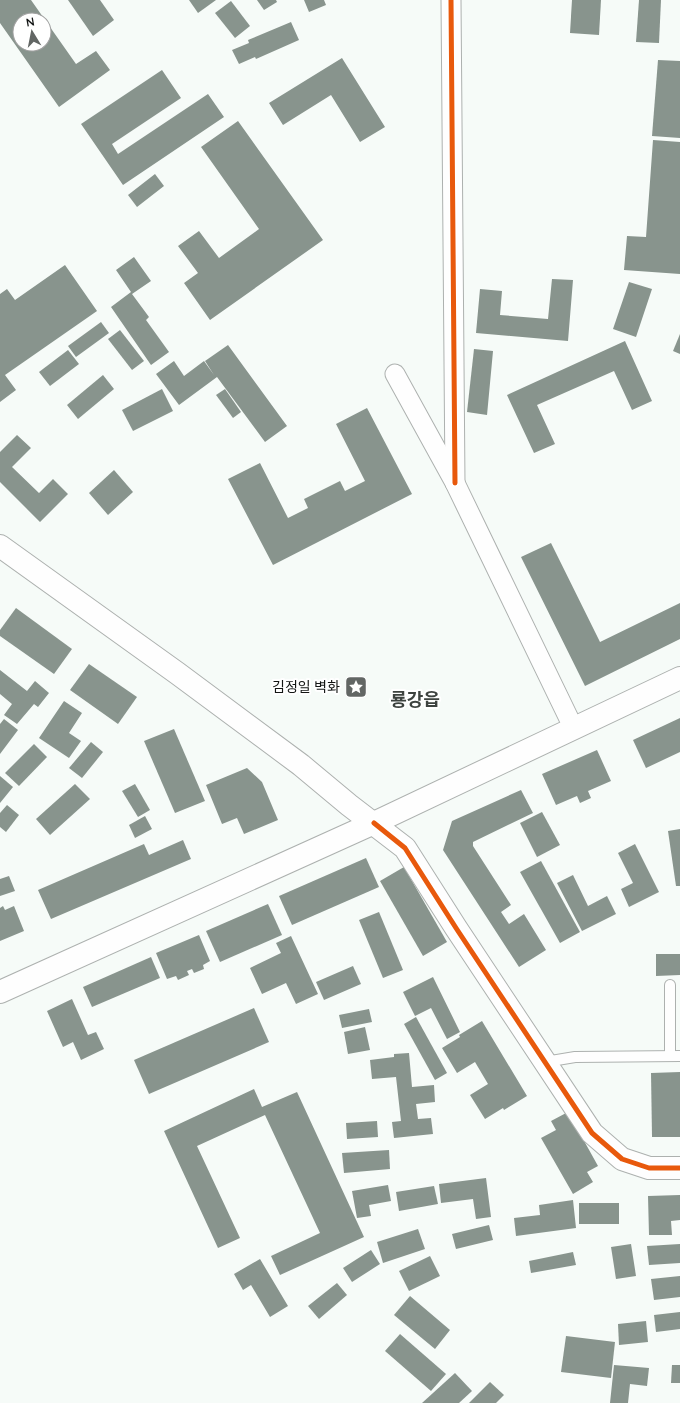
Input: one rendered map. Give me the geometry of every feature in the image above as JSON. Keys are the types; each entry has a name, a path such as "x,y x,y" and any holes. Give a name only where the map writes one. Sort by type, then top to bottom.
{"main road":[{"path":"0,546 177,673 301,765 349,805 405,848 456,928 592,1133 622,1159 649,1168 680,1168"},
{"path":"0,992 374,823 680,678"}],"street":[{"path":"451,0 455,483"},
{"path":"395,374 455,483 574,729"}],"lane":[{"path":"545,1062 575,1057 675,1056 670,985"}],"building":[{"path":"0,0 31,0 39,12 12,12 12,40 0,23"},
{"path":"68,0 100,0 114,20 93,36"},
{"path":"189,0 216,0 198,13"},
{"path":"257,0 276,0 277,2 264,10"},
{"path":"304,0 324,0 326,5 309,12"},
{"path":"572,0 601,0 599,35 570,33"},
{"path":"639,0 661,0 659,43 636,42"},
{"path":"231,1 250,26 235,38 215,13"},
{"path":"291,22 299,40 256,59 255,57 239,64 232,50 249,43 248,40"},
{"path":"52,30 76,64 96,51 110,70 59,107 20,52 52,52"},
{"path":"342,58 385,127 360,142 331,95 283,125 269,103"},
{"path":"658,60 680,61 680,138 652,136"},
{"path":"162,70 181,98 112,144 118,154 208,94 224,117 123,185 81,124"},
{"path":"238,121 323,240 210,320 184,283 198,273 178,246 199,231 219,258 259,229 201,147"},
{"path":"653,140 680,142 680,274 624,270 627,236 646,237"},
{"path":"155,174 164,186 137,207 128,195"},
{"path":"134,257 151,281 132,294 149,317 146,320 169,352 151,365 111,307 131,292 116,270"},
{"path":"65,265 97,311 5,375 16,390 0,402 0,294 7,289 15,300"},
{"path":"552,279 573,280 568,341 476,333 480,289 502,291 500,315 548,319"},
{"path":"629,282 652,289 636,337 613,329"},
{"path":"101,322 109,333 76,357 68,346"},
{"path":"120,330 144,361 132,370 108,339"},
{"path":"680,334 680,354 673,351"},
{"path":"625,341 652,401 632,410 614,371 537,405 555,444 534,453 507,395"},
{"path":"228,345 287,426 265,442 217,377 179,405 156,374 174,361 184,376 204,361 214,375 205,361"},
{"path":"474,349 493,351 487,415 467,412"},
{"path":"68,350 79,364 50,386 39,372"},
{"path":"103,375 114,389 78,419 67,405"},
{"path":"162,389 173,411 133,431 122,410"},
{"path":"225,389 241,412 233,418 216,395"},
{"path":"367,408 412,494 273,565 228,479 260,463 288,518 308,508 304,499 340,481 345,491 365,481 336,424"},
{"path":"17,435 31,448 12,467 39,493 53,479 68,494 40,522 0,482 0,452"},
{"path":"114,470 133,492 108,515 89,493"},
{"path":"551,543 600,642 680,603 680,639 585,686 521,557"},
{"path":"16,608 72,649 54,674 0,636 0,630"},
{"path":"89,664 137,697 118,724 70,690"},
{"path":"0,670 27,691 35,681 49,693 38,707 34,704 17,724 4,715 12,704 0,694"},
{"path":"64,701 82,713 69,733 81,741 69,758 39,738"},
{"path":"680,718 680,752 646,768 633,740"},
{"path":"4,719 18,730 0,754 0,724"},
{"path":"174,729 205,801 175,813 144,741"},
{"path":"91,742 103,752 82,778 69,768"},
{"path":"34,744 47,757 19,786 5,773"},
{"path":"597,750 611,781 588,791 591,798 580,803 577,796 556,805 542,774"},
{"path":"247,768 262,782 278,820 244,834 237,818 222,824 206,785"},
{"path":"0,776 13,787 0,803"},
{"path":"75,784 90,799 50,835 36,819"},
{"path":"135,784 150,810 138,817 122,791"},
{"path":"521,790 533,813 473,842 473,846 511,905 501,912 509,924 524,914 546,950 519,967 443,850 452,821"},
{"path":"7,805 19,815 6,832 0,827 0,813"},
{"path":"542,812 560,845 537,857 520,823"},
{"path":"145,816 152,829 135,838 129,825"},
{"path":"680,829 680,886 676,886 668,831"},
{"path":"183,840 191,859 51,919 38,890 144,844 149,855"},
{"path":"635,844 659,892 629,907 621,889 633,883 618,853"},
{"path":"366,858 379,887 292,925 279,896"},
{"path":"541,861 580,932 560,943 520,872"},
{"path":"404,867 447,942 423,956 380,881"},
{"path":"573,875 588,906 607,896 616,914 582,931 557,883"},
{"path":"9,876 15,891 0,896 0,879"},
{"path":"268,904 282,935 220,962 206,931"},
{"path":"3,906 5,910 14,906 24,931 0,941 0,908"},
{"path":"379,912 403,970 383,978 359,920"},
{"path":"199,935 210,961 203,965 204,969 194,973 192,969 187,971 189,975 178,980 176,976 167,979 156,953"},
{"path":"291,936 318,994 296,1004 286,983 262,994 250,968 281,953 276,943"},
{"path":"656,954 680,954 680,975 656,976"},
{"path":"151,957 160,978 92,1007 83,987"},
{"path":"353,966 361,984 324,1000 316,982"},
{"path":"433,977 460,1032 447,1039 431,1008 415,1016 403,992"},
{"path":"72,999 88,1035 96,1032 104,1049 81,1060 73,1042 63,1047 47,1011"},
{"path":"254,1008 269,1042 149,1094 134,1060"},
{"path":"369,1009 372,1022 342,1028 339,1015"},
{"path":"416,1017 447,1073 435,1080 404,1024"},
{"path":"482,1021 527,1096 504,1110 503,1108 485,1119 470,1095 488,1084 475,1062 457,1073 442,1048 460,1037 459,1035"},
{"path":"365,1027 370,1050 348,1054 344,1032"},
{"path":"409,1053 412,1087 434,1085 435,1102 416,1104 418,1119 431,1118 433,1134 394,1138 392,1122 401,1121 396,1077 372,1079 370,1060 394,1057 394,1054"},
{"path":"680,1072 680,1137 652,1137 651,1073"},
{"path":"254,1089 262,1107 297,1092 364,1237 280,1275 271,1256 320,1233 265,1115 197,1146 240,1238 218,1248 164,1131"},
{"path":"568,1112 598,1166 587,1172 593,1182 573,1194 541,1138 556,1130 551,1121"},
{"path":"377,1121 378,1137 347,1139 346,1123"},
{"path":"389,1150 390,1169 344,1173 342,1153"},
{"path":"486,1178 491,1217 476,1219 473,1199 441,1203 439,1184"},
{"path":"388,1185 391,1201 369,1205 371,1216 357,1218 352,1191"},
{"path":"434,1186 438,1204 399,1211 396,1192"},
{"path":"680,1195 680,1220 671,1221 672,1235 649,1235 648,1196"},
{"path":"573,1200 576,1228 516,1236 514,1218 540,1215 539,1205"},
{"path":"579,1203 619,1203 619,1224 579,1224"},
{"path":"489,1225 493,1240 456,1249 452,1234"},
{"path":"418,1229 425,1249 383,1263 377,1242"},
{"path":"631,1244 636,1276 616,1279 611,1247"},
{"path":"680,1244 680,1263 649,1265 647,1246"},
{"path":"371,1250 380,1264 352,1282 343,1268"},
{"path":"573,1252 576,1265 531,1273 529,1261"},
{"path":"430,1256 440,1276 409,1291 399,1271"},
{"path":"260,1259 288,1306 270,1317 251,1285 243,1290 234,1274"},
{"path":"680,1276 680,1297 654,1300 651,1279"},
{"path":"337,1283 347,1295 319,1319 308,1306"},
{"path":"410,1296 450,1330 435,1349 394,1315"},
{"path":"680,1312 680,1329 656,1332 654,1315"},
{"path":"646,1321 648,1342 619,1345 618,1324"},
{"path":"400,1334 446,1374 431,1391 385,1351"},
{"path":"566,1336 615,1342 611,1378 561,1372"},
{"path":"614,1365 649,1368 647,1386 630,1384 628,1403 610,1403"},
{"path":"672,1365 680,1365 680,1383 671,1383"},
{"path":"455,1373 472,1391 459,1403 422,1403"},
{"path":"490,1382 504,1395 496,1403 469,1403"}],"cycle path":[{"path":"451,0 455,483"},
{"path":"374,823 405,848 456,928 592,1133 622,1159 649,1168 680,1168"}],"place":[{"name":"김정일 벽화","path":"356,687"}],"district":[{"name":"룡강읍","path":"415,700"}]}
